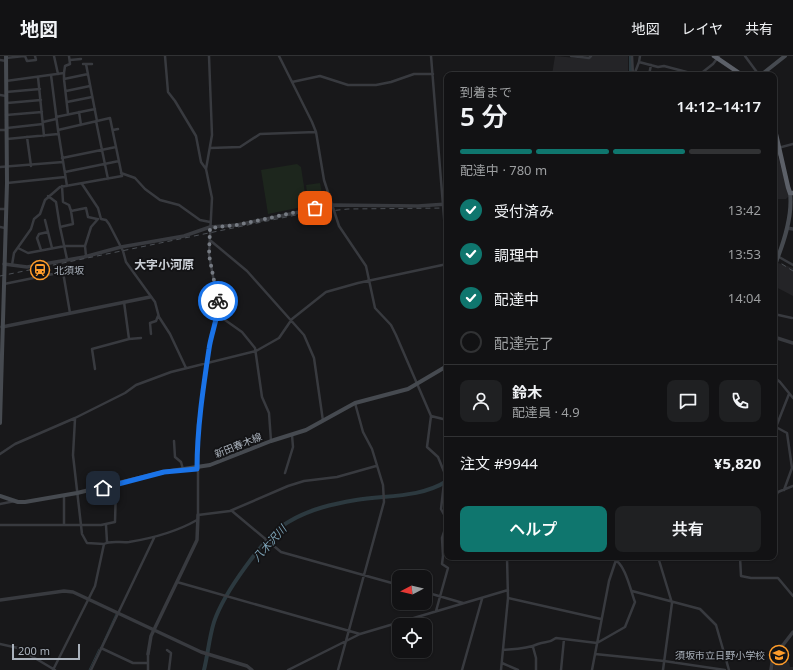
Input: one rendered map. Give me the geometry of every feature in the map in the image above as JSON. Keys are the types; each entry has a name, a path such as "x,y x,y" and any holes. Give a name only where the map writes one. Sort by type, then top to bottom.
{"highway":[{"path":"717,57 738,72"},
{"path":"777,143 792,192"}],"main road":[{"path":"764,72 785,56"},
{"path":"0,423 1,320 4,284 2,247 5,228 7,184 6,58"},
{"path":"777,261 787,228 792,192"},
{"name":"新田春木線","path":"0,496 22,502 116,485 164,472 197,469 271,441 306,430 356,403 408,389 444,368"}],"street":[{"path":"0,60 25,56 27,62 36,60 35,56"},
{"path":"54,56 58,74"},
{"path":"148,670 149,642 197,540 198,426 209,349 218,311 218,300 209,255 212,192 206,169 201,162 196,136 176,101 168,92 165,56"},
{"path":"206,169 210,148 212,119 209,56"},
{"path":"279,56 316,132 324,180 339,226 366,266 375,308 391,325 431,416 427,447 438,457 444,472"},
{"path":"431,56 444,192"},
{"path":"571,56 589,58 591,56"},
{"path":"632,56 633,72"},
{"path":"634,72 640,56"},
{"path":"745,56 758,72"},
{"path":"702,72 717,57"},
{"path":"68,114 64,79 65,66 70,64 69,58 81,59"},
{"path":"638,62 664,66 686,72"},
{"path":"92,64 84,64 88,74 108,179"},
{"path":"650,72 651,65"},
{"path":"6,81 64,73"},
{"path":"64,79 88,74"},
{"path":"292,82 320,76 348,85 376,85 392,82 414,74 433,74"},
{"path":"51,75 58,134 67,186"},
{"path":"38,77 44,136"},
{"path":"66,91 90,86"},
{"path":"0,95 40,89"},
{"path":"67,102 92,97"},
{"path":"6,103 41,100"},
{"path":"0,130 43,123 68,114 95,109"},
{"path":"6,115 42,112"},
{"path":"79,112 81,124"},
{"path":"12,265 14,253 31,229 34,219 40,214 48,196 62,186 82,184 122,176 110,118 58,130"},
{"path":"112,130 118,129"},
{"path":"210,148 240,147 260,134 316,132"},
{"path":"7,139 58,134"},
{"path":"27,137 31,166"},
{"path":"114,138 120,137"},
{"path":"778,148 793,144"},
{"path":"62,158 116,147"},
{"path":"65,172 119,161"},
{"path":"0,167 7,168 63,162"},
{"path":"121,173 135,178 145,189 160,200 179,205 200,220 210,222"},
{"path":"7,184 65,177"},
{"path":"82,184 98,208 101,219"},
{"path":"60,227 73,224 69,205 64,202 62,186"},
{"path":"48,196 56,202 67,259"},
{"path":"4,264 26,267 86,256 121,247 184,236 210,228 237,225 333,205 418,206 444,203"},
{"path":"71,211 86,208 88,217 101,219 109,224 121,247 126,262 155,302 158,315 186,368"},
{"path":"0,209 6,209"},
{"path":"86,256 85,246 91,227 97,219"},
{"path":"45,220 52,248"},
{"path":"0,227 5,228"},
{"path":"787,228 793,229"},
{"path":"40,250 38,238 39,234 48,232"},
{"path":"210,240 247,271 304,335 314,358 323,421"},
{"path":"18,248 28,253 64,246 85,246"},
{"path":"779,257 793,264"},
{"path":"0,454 15,444 75,418 125,393 136,385 186,368 208,364 256,351 279,338 292,320 326,292 444,265"},
{"path":"4,284 63,272 70,313"},
{"path":"2,327 150,297"},
{"path":"124,302 129,339"},
{"path":"218,311 225,320 242,332 254,344 262,397 269,413 271,441"},
{"path":"151,334 150,323 154,322 158,315"},
{"path":"777,315 792,318"},
{"path":"154,322 163,322"},
{"path":"96,369 92,349 129,339 141,338"},
{"path":"777,339 793,343"},
{"path":"777,380 793,398"},
{"path":"777,422 789,394"},
{"path":"338,670 384,502 384,489 372,449 364,432 356,403"},
{"path":"431,416 444,419"},
{"path":"75,418 73,455 80,525 82,534 87,542 104,544 107,542 125,542 154,538 178,530 198,517 232,511 288,486 304,481 337,477 376,466"},
{"path":"777,428 787,433 792,459 791,473 784,490"},
{"path":"285,473 293,447 292,435"},
{"path":"174,441 175,457 181,462 183,470"},
{"path":"444,483 441,509 444,516"},
{"path":"0,525 106,525 115,522 116,485"},
{"path":"777,494 778,492 793,486"},
{"path":"64,495 64,525"},
{"path":"0,504 16,501"},
{"path":"232,511 273,546 287,554 392,584"},
{"path":"106,525 107,542"},
{"path":"436,612 448,568 442,564 444,552 442,538 444,532"},
{"path":"90,670 154,538"},
{"path":"0,644 18,648 54,670 94,586 104,544"},
{"path":"501,670 508,598 507,560"},
{"path":"592,670 601,619 616,560"},
{"path":"503,650 533,647 539,643 549,644 556,638 597,643 625,627 635,602 623,567 618,560"},
{"path":"659,560 672,603 663,670"},
{"path":"740,560 741,576 751,578 778,578 793,596"},
{"path":"178,582 360,634"},
{"path":"288,670 360,634 482,599 508,590"},
{"path":"632,591 672,603 700,609 714,621 719,633 729,670"},
{"path":"0,600 73,592 201,652 247,666 252,670"},
{"path":"432,594 464,603"},
{"path":"508,598 601,619"},
{"path":"462,670 482,599"},
{"path":"771,670 774,649 777,646 783,645 793,632"},
{"path":"561,670 564,639"},
{"path":"533,647 536,658 536,670"},
{"path":"101,648 133,663 148,663"},
{"path":"167,650 171,653 169,670"},
{"path":"595,654 664,661 725,670"},
{"path":"502,663 518,670"}],"shaded area":[{"path":"555,56 588,59 592,56 628,56 628,72 552,72"},
{"path":"777,156 789,196 786,199 777,199"},
{"path":"297,164 301,167 307,206 268,214 261,170"},
{"path":"320,183 324,204 309,206 306,185"},
{"path":"778,263 793,268 793,296 777,288"},
{"name":"須坂市立日野小学校","path":"776,649 784,649 784,660 789,662 790,667 793,667 793,670 773,670"}],"waterway":[{"name":"八木沢川","path":"631,56 631,72"},
{"name":"八木沢川","path":"204,670 211,634 219,610 235,582 257,552 280,528 306,513 339,503 415,493 444,482"},
{"path":"101,647 116,614"},
{"path":"89,670 99,649"}],"railway":[{"path":"0,276 301,214 348,209 444,208"},
{"path":"777,261 793,271"}],"way so far":[{"path":"218,301 209,255 210,228 237,225 315,208"}],"place":[{"name":"北須坂","path":"40,270"},
{"name":"須坂市立日野小学校","path":"779,655"}],"district":[{"name":"大字小河原","path":"164,264"}],"route":[{"path":"103,488 164,472 197,469 198,426 209,349 218,311 218,301"}]}
